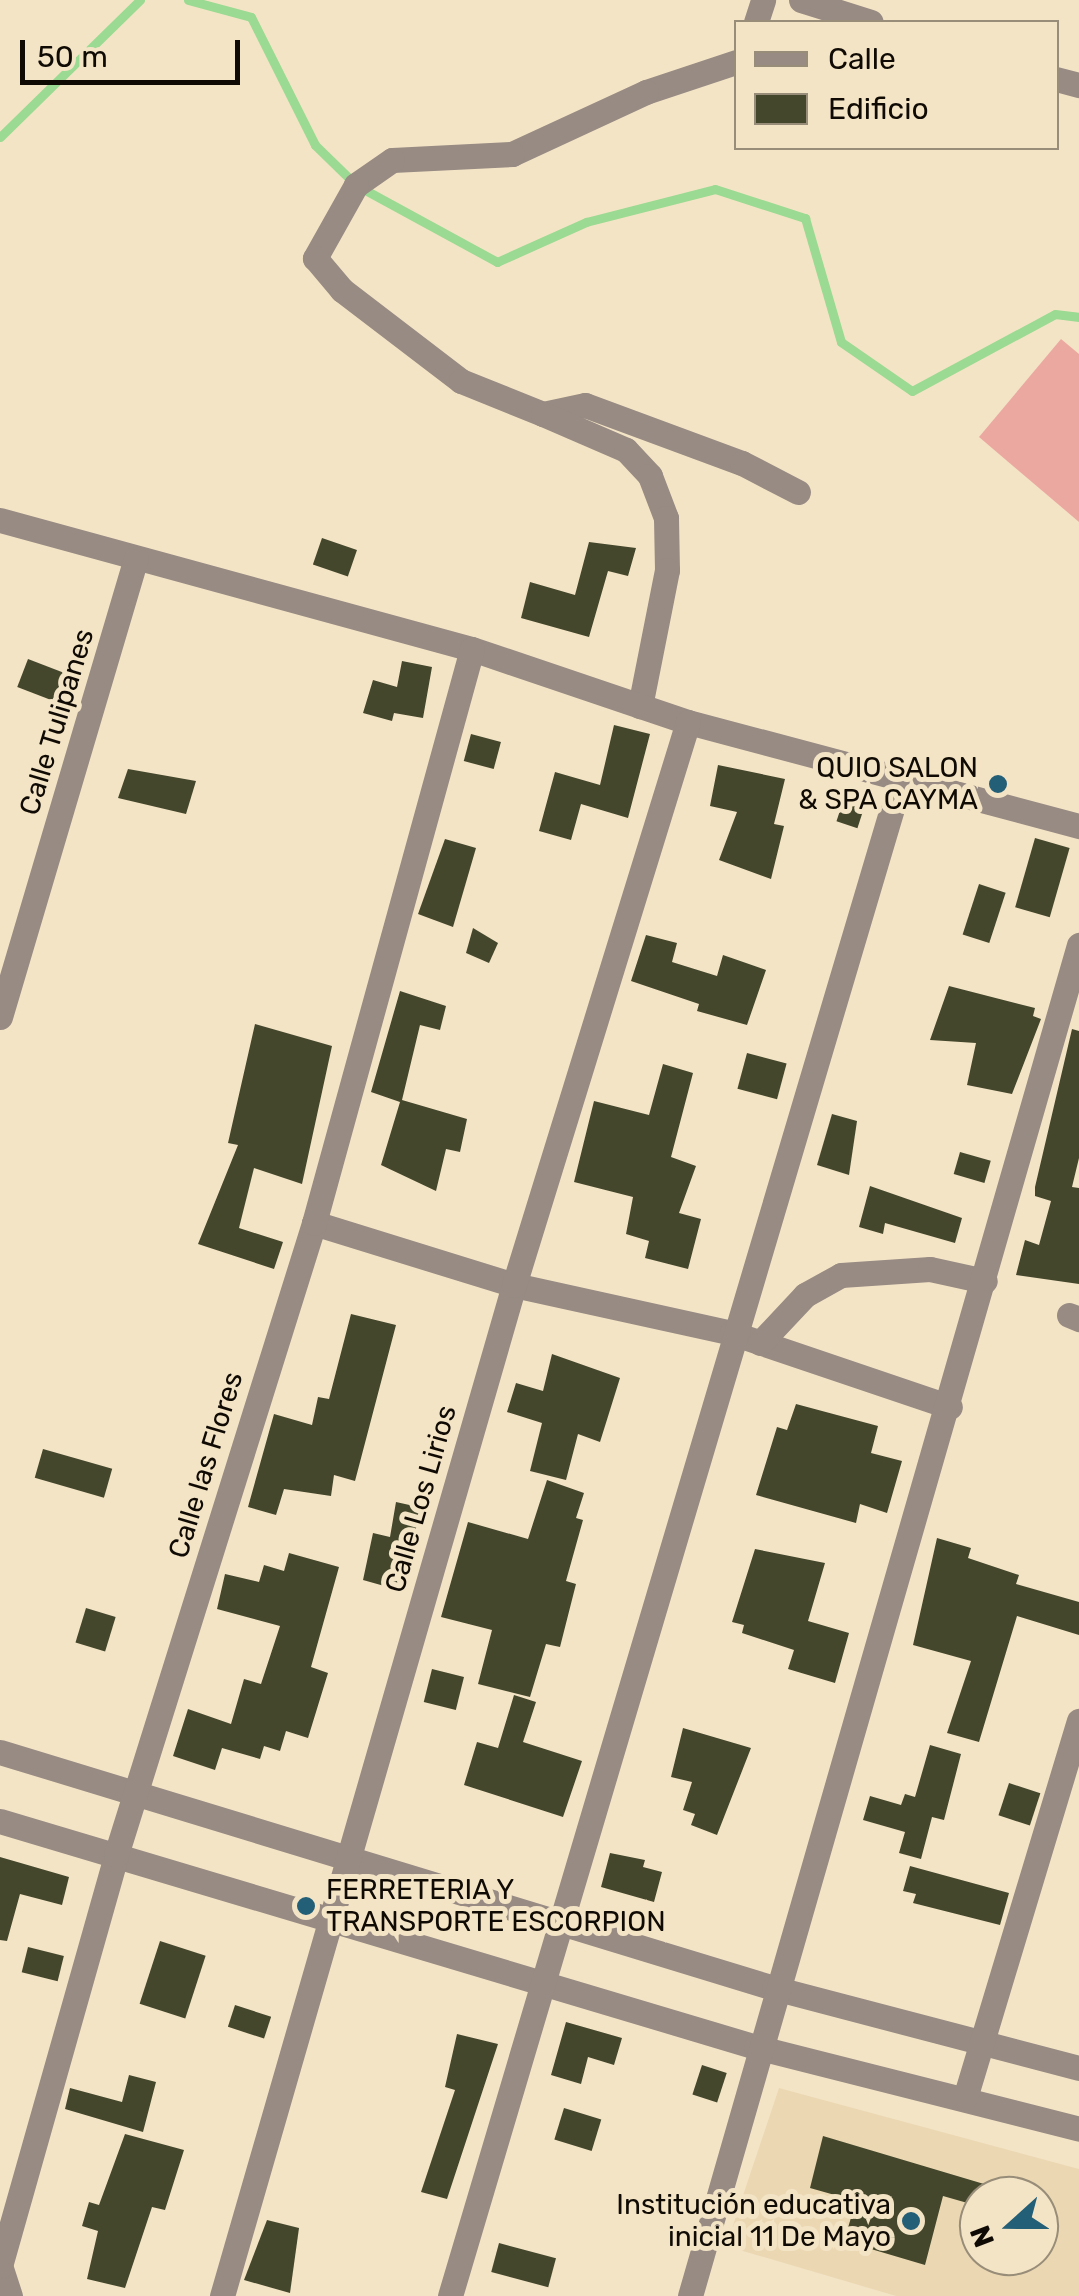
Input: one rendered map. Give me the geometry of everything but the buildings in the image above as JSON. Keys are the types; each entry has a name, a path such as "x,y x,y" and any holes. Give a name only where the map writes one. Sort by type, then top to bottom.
{"street":[{"path":"800,0 865,20"},
{"path":"640,706 667,570 666,518 650,476 626,450 462,381 342,290 315,258 356,186 392,160 512,154 646,92 734,63"},
{"path":"543,414 585,405 742,463 798,492"},
{"path":"0,520 472,649 688,722 902,775 1079,826"},
{"name":"Calle Tulipanes","path":"0,1017 136,559"},
{"name":"Calle las Flores","path":"10,2296 0,2266 116,1855 314,1223 472,649"},
{"name":"Calle Los Lirios","path":"222,2296 514,1286 688,722"},
{"path":"450,2296 556,1920 902,775"},
{"path":"690,2296 756,2047 950,1406 1079,945"},
{"path":"314,1223 514,1286 732,1333 950,1406"},
{"path":"760,1343 805,1294 841,1274 930,1268 985,1282"},
{"path":"966,2098 1079,1721"},
{"path":"0,1752 774,1988 1079,2068"},
{"path":"0,1821 756,2047 1079,2129"}],"shaded area":[{"path":"1061,339 1079,354 1079,522 979,437"},
{"path":"779,2088 1079,2169 1079,2296 896,2296 726,2246"}],"waterway":[{"path":"0,137 140,0"},
{"path":"188,0 251,17 315,145 356,185 497,262 586,222 715,189 805,218 841,342 912,391 1055,314 1079,317"}],"place":[{"name":"QUIO SALON & SPA CAYMA","path":"998,784"},
{"name":"FERRETERIA Y TRANSPORTE ESCORPION","path":"306,1906"},
{"name":"Institución educativa inicial 11 De Mayo","path":"911,2221"}]}
